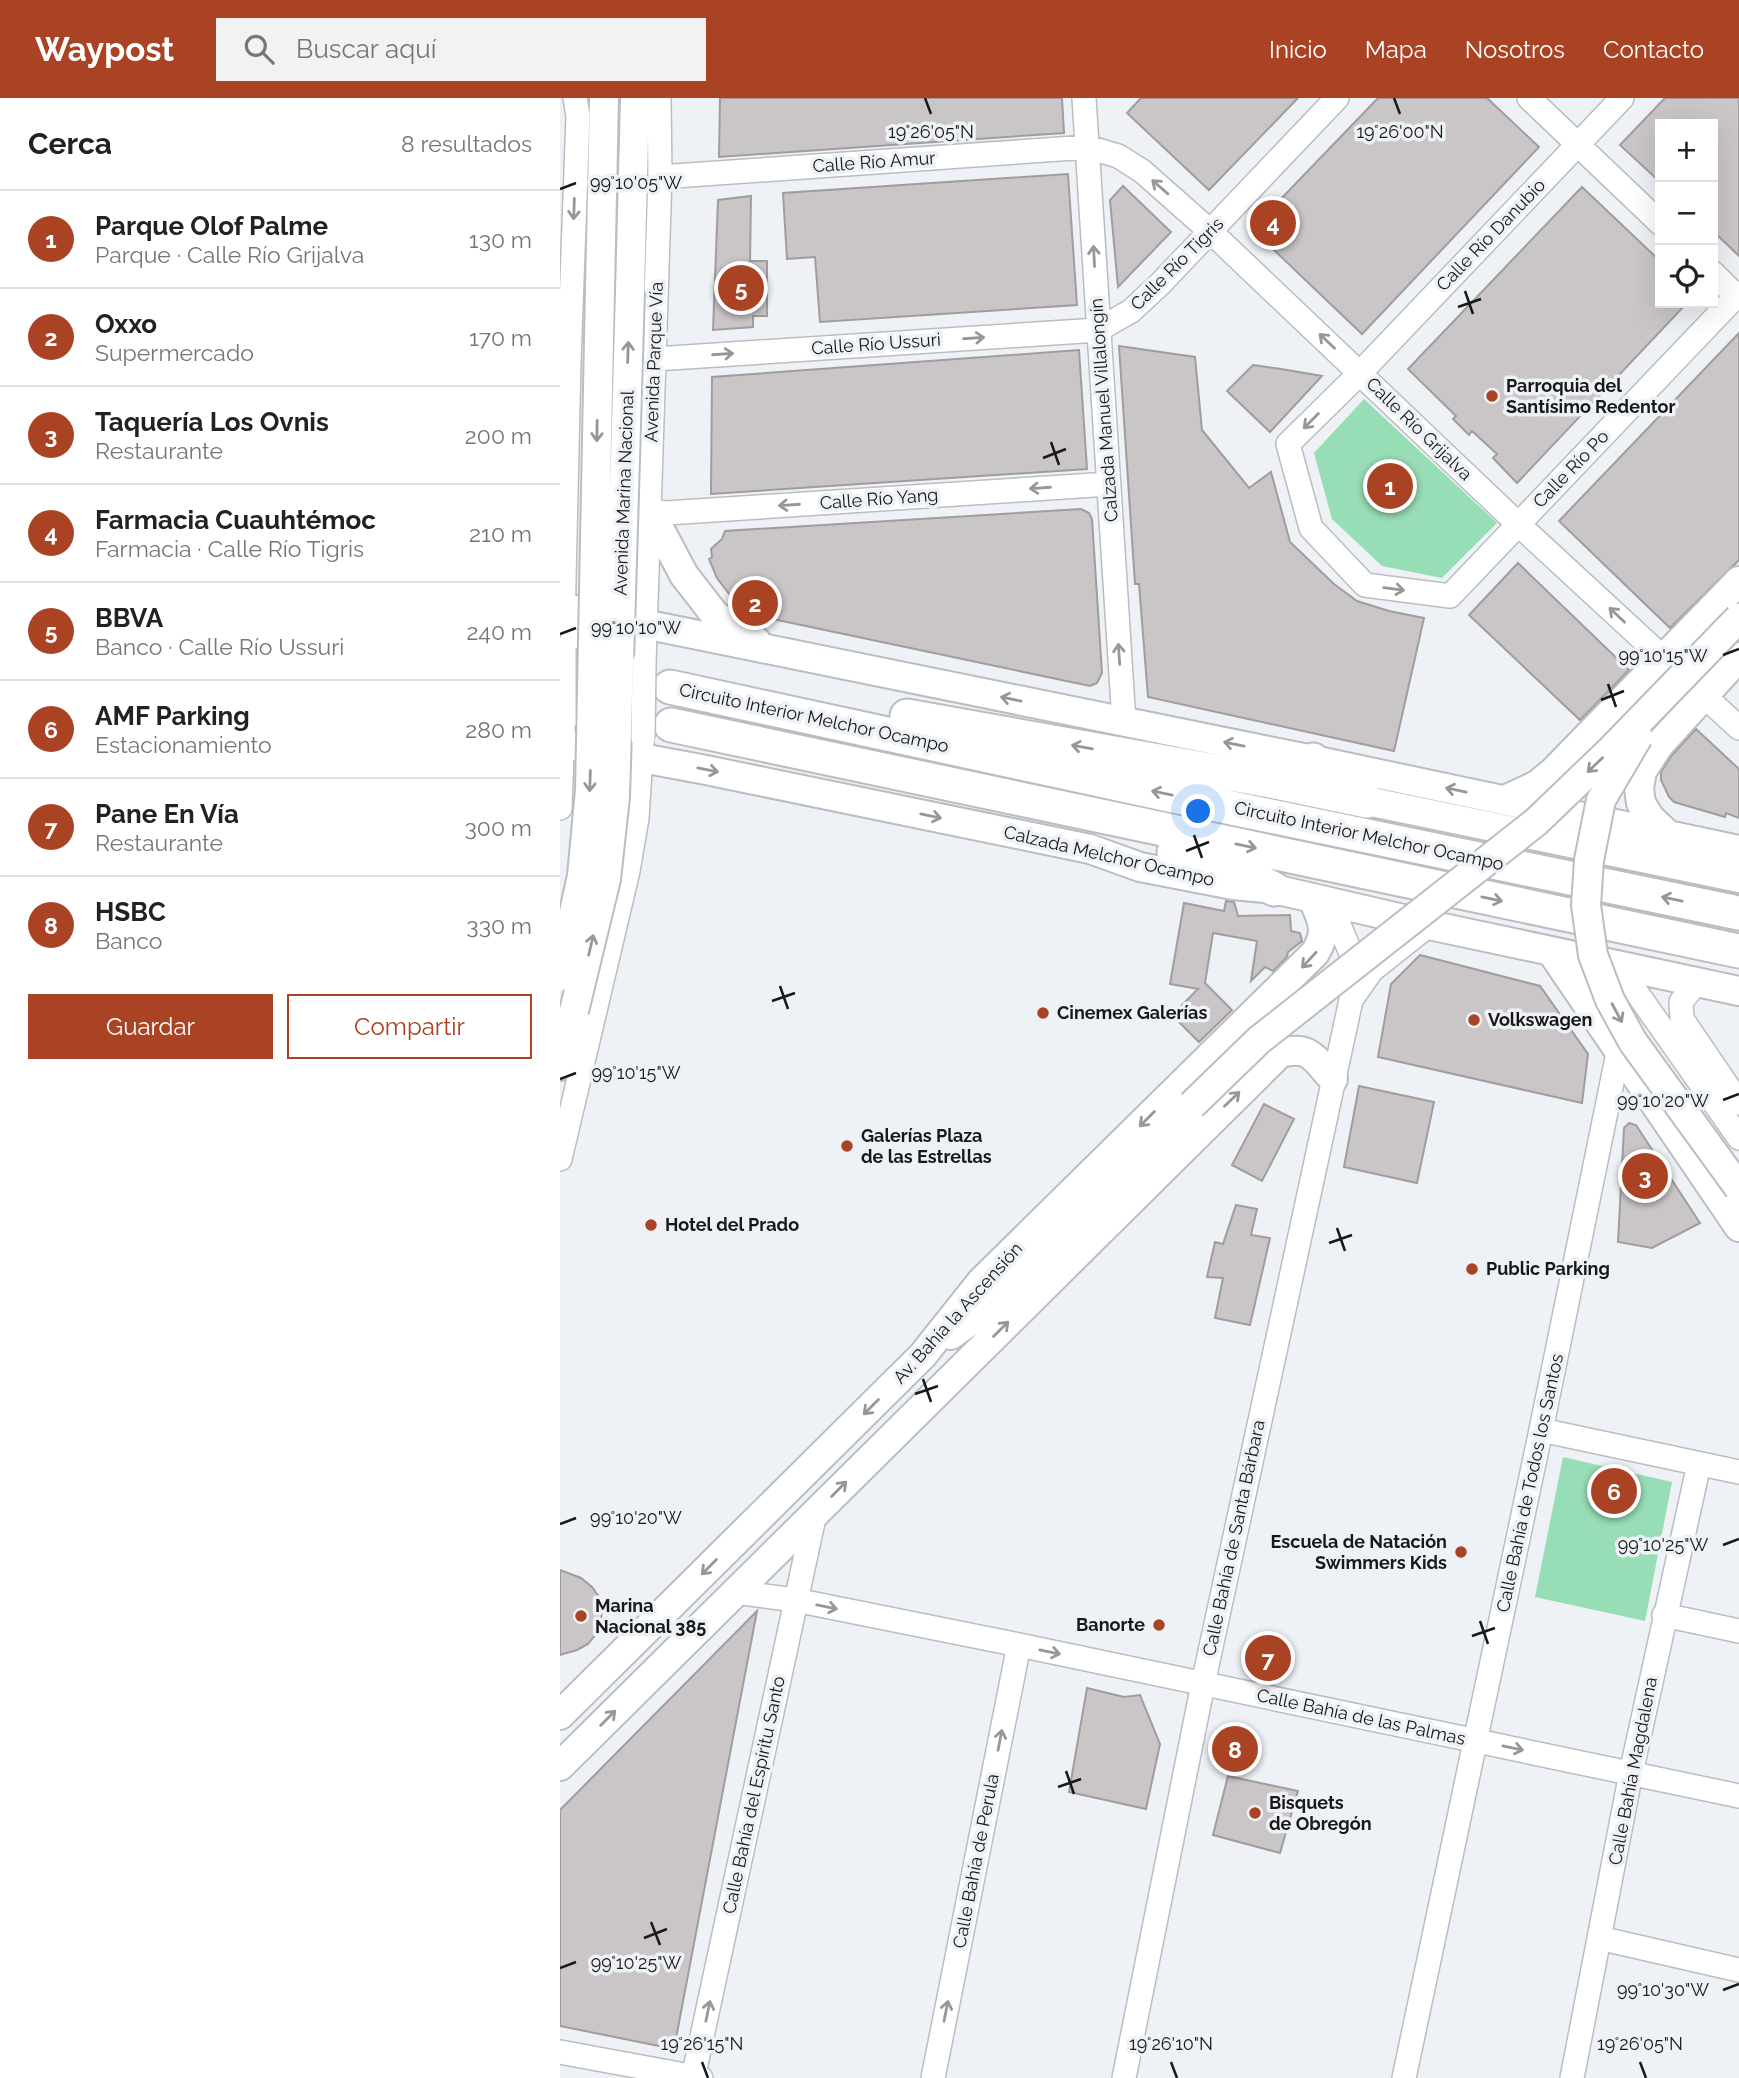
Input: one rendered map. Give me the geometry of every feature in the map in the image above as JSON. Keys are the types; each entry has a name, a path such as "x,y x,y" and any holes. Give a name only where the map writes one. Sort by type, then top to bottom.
{"highway":[{"name":"Circuito Interior Melchor Ocampo","path":"670,687 1174,796 1739,913"},
{"path":"770,708 811,698 1276,782 1367,801"},
{"path":"762,743 891,734"},
{"name":"Circuito Interior Melchor Ocampo","path":"646,739 762,743 1739,951"},
{"path":"1276,782 1321,761"},
{"path":"1107,817 1169,851 1236,869 1274,890"},
{"path":"1688,941 1739,972"}],"main road":[{"name":"Avenida Marina Nacional","path":"560,976 582,876 590,790 604,98"},
{"name":"Avenida Parque Vía","path":"630,291 635,98"},
{"name":"Avenida Marina Nacional","path":"560,1066 606,879 615,797 630,291"},
{"path":"650,511 684,575 715,615 771,650"},
{"path":"1505,800 1537,785 1554,771 1739,581"},
{"path":"561,607 1321,761 1739,850"},
{"path":"561,607 575,650 646,739"},
{"path":"923,1355 994,1304 1259,1040 1536,822 1739,618"},
{"path":"1670,653 1685,662 1709,689"},
{"path":"1668,835 1643,808 1639,793 1640,777 1655,750 1739,657"},
{"path":"1661,699 1601,800 1588,873 1586,905 1593,955 1610,1000 1633,1042 1739,1188"},
{"name":"Calzada Melchor Ocampo","path":"562,736 646,739 701,769 1090,849 1140,867 1274,890 1739,991"},
{"path":"1321,761 1367,801 1739,878"},
{"name":"Av. Bahía la Ascensión","path":"560,1715 923,1355 981,1282 1315,953 1322,942 1325,929 1322,901"},
{"path":"1551,951 1739,1227"},
{"name":"Av. Bahía la Ascensión","path":"565,1750 736,1592 1280,1053 1296,1049 1307,1052 1333,1079"}],"street":[{"path":"561,607 568,414 564,361 578,116 575,98"},
{"name":"Avenida Parque Vía","path":"645,625 660,177 659,98"},
{"name":"Calzada Manuel Villalongín","path":"1084,98 1124,722"},
{"name":"Calle Río Tigris","path":"1098,330 1132,311 1211,232 1337,98"},
{"path":"1529,98 1655,218"},
{"name":"Calle Río Danubio","path":"1518,524 1450,596 1365,585 1311,528 1288,444 1360,373 1622,98"},
{"name":"Calle Río Amur","path":"660,177 1087,147"},
{"name":"Calle Río Grijalva","path":"1087,147 1118,156 1142,171 1211,232 1518,524 1670,653"},
{"path":"1718,278 1738,296"},
{"name":"Calle Río Po","path":"1518,524 1738,296"},
{"name":"Calle Río Ussuri","path":"655,359 1098,330"},
{"path":"568,414 574,400 582,391 602,381 617,382 631,390 653,421"},
{"path":"566,471 651,472"},
{"name":"Calle Río Yang","path":"650,511 677,512 1109,484"},
{"path":"564,553 571,567 582,578 595,584 624,582 636,575 648,562"},
{"path":"560,1159 628,871 637,818 646,739 645,625"},
{"path":"560,808 562,736 575,650"},
{"path":"1709,689 1739,728"},
{"path":"1322,901 1350,951 1353,962 1351,1000"},
{"path":"1351,1000 1371,970 1429,925"},
{"path":"1618,966 1737,1130 1692,1160"},
{"path":"1697,982 1681,1002 1682,1019 1739,1102"},
{"name":"Calle Bahía de Santa Bárbara","path":"1124,2078 1203,1685 1351,1000"},
{"name":"Calle Bahía de Todos los Santos","path":"1404,2078 1618,1053"},
{"path":"1541,1430 1739,1472"},
{"name":"Calle Bahía Magdalena","path":"1572,2078 1631,1773 1699,1464"},
{"name":"Calle Bahía del Espíritu Santo","path":"696,2077 815,1513"},
{"name":"Calle Bahía de las Palmas","path":"736,1592 795,1600 1018,1645 1739,1796"},
{"path":"1664,1615 1739,1632"},
{"name":"Calle Bahía de Perula","path":"933,2078 1018,1645"},
{"path":"1599,1938 1739,1970"},
{"path":"560,2052 696,2077"}],"green space":[{"path":"1364,399 1497,523 1442,578 1382,566 1332,519 1314,453"},
{"path":"1563,1457 1672,1482 1645,1621 1535,1597"}],"building":[{"path":"720,98 1062,98 1064,133 719,157"},
{"path":"1141,98 1298,98 1209,190 1127,113"},
{"path":"1378,98 1487,98 1539,147 1362,334 1252,229"},
{"path":"1665,98 1739,98 1739,256 1718,236 1718,119 1655,119 1655,177 1620,145"},
{"path":"1068,174 1077,305 820,322 815,257 787,259 783,193"},
{"path":"1123,186 1171,232 1118,287 1110,200"},
{"path":"1582,187 1655,256 1655,308 1682,308 1517,483 1493,458 1497,454 1472,431 1469,435 1453,419 1456,416 1408,369"},
{"path":"751,196 750,261 767,261 767,316 753,316 753,327 713,330 718,200"},
{"path":"1739,333 1739,560 1670,628 1559,521"},
{"path":"1119,346 1195,357 1202,430 1249,488 1271,472 1290,542 1334,584 1357,601 1424,618 1394,751 1148,697 1139,584 1135,584"},
{"path":"1079,350 1087,469 711,494 712,377"},
{"path":"1253,365 1322,376 1270,432 1227,391"},
{"path":"1081,509 1089,513 1092,519 1102,673 1097,683 1090,686 768,618 748,609 730,595 717,578 709,559 712,557 711,549 722,539 725,531"},
{"path":"1518,563 1629,670 1580,720 1469,615"},
{"path":"1696,729 1739,769 1739,818 1726,813 1725,817 1674,802 1669,797 1661,780 1661,772 1672,755"},
{"path":"1226,901 1234,902 1238,916 1290,915 1291,931 1300,933 1302,941 1288,952 1287,957 1273,971 1265,967 1251,981 1257,941 1213,933 1205,983 1232,1010 1199,1042 1172,1015 1198,989 1170,984 1184,903 1224,911"},
{"name":"Volkswagen","path":"1420,955 1540,986 1588,1054 1582,1103 1378,1057 1391,984"},
{"path":"1359,1086 1434,1102 1417,1183 1344,1167"},
{"path":"1264,1104 1294,1119 1262,1181 1232,1165"},
{"path":"1629,1123 1636,1125 1700,1223 1652,1248 1618,1242 1624,1128"},
{"path":"1236,1205 1257,1209 1251,1235 1270,1238 1250,1325 1215,1318 1223,1278 1207,1277 1215,1242 1223,1244"},
{"name":"Marina Nacional 385","path":"560,1570 581,1578 592,1587 599,1597 602,1609 601,1622 588,1644 560,1655"},
{"path":"757,1611 674,2049 560,2026 560,1810"},
{"path":"1087,1688 1124,1697 1140,1695 1160,1744 1146,1809 1069,1792"},
{"name":"Bisquets de Obregón","path":"1228,1776 1298,1791 1280,1853 1213,1835"}],"place":[{"name":"Farmacia Cuauhtémoc","path":"1273,223"},
{"name":"BBVA","path":"741,288"},
{"name":"Parroquia del Santísimo Redentor","path":"1492,396"},
{"name":"Parque Olof Palme","path":"1390,486"},
{"name":"Oxxo","path":"755,603"},
{"name":"Cinemex Galerías","path":"1043,1013"},
{"name":"Volkswagen","path":"1474,1020"},
{"name":"Galerías Plaza de las Estrellas","path":"847,1146"},
{"name":"Taquería Los Ovnis","path":"1645,1176"},
{"name":"Hotel del Prado","path":"651,1225"},
{"name":"Public Parking","path":"1472,1269"},
{"name":"AMF Parking","path":"1614,1491"},
{"name":"Escuela de Natación Swimmers Kids","path":"1461,1552"},
{"name":"Marina Nacional 385","path":"581,1616"},
{"name":"Banorte","path":"1159,1625"},
{"name":"Pane En Vía","path":"1268,1658"},
{"name":"HSBC","path":"1235,1749"},
{"name":"Bisquets de Obregón","path":"1255,1813"}]}
